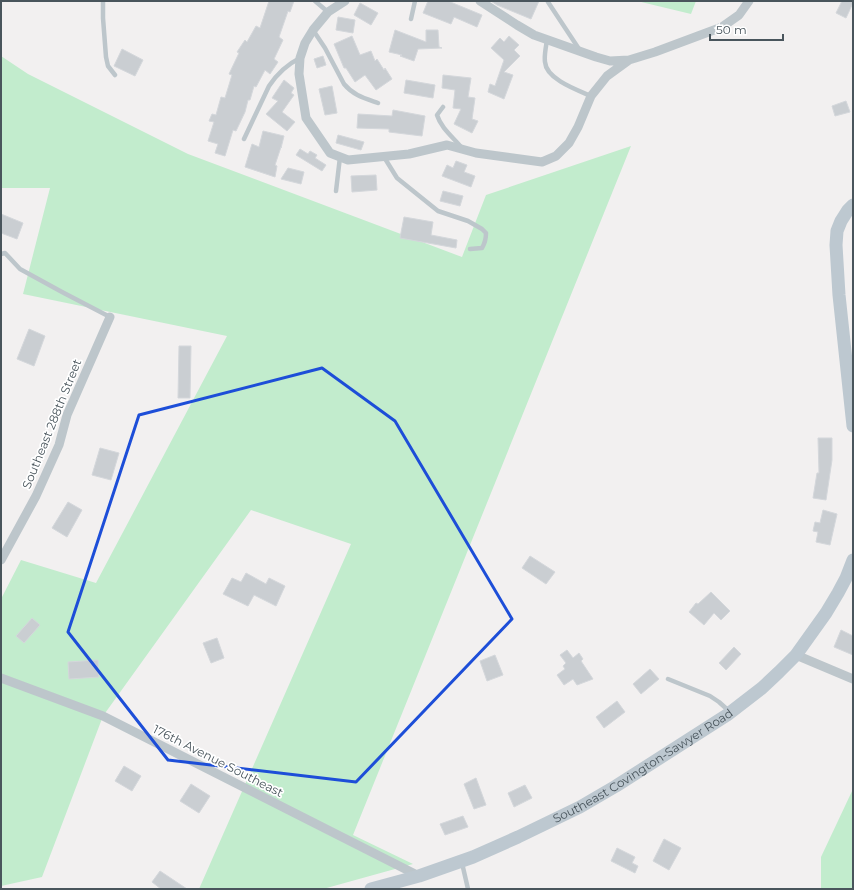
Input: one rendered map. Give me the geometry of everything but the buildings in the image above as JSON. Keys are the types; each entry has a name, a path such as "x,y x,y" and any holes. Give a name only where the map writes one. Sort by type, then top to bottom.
{"street":[{"path":"345,1 328,12 313,30 305,43 300,58 299,74 306,118 330,152 348,160 409,154 447,144 476,153 542,162 556,156 569,143 578,127 591,96 607,76 629,60"},
{"path":"480,1 517,26 534,35 610,61 629,60 722,27 739,15 749,1"},
{"path":"853,206 848,210 841,221 837,231 836,245 853,426"},
{"name":"Southeast 288th Street","path":"1,560 36,496 59,445 67,415 110,317"},
{"name":"Southeast Covington-Sawyer Road","path":"371,889 419,876 473,857 580,807 623,782 731,712 780,672 796,654 826,613 846,578 853,560"},
{"path":"796,654 853,679"},
{"name":"176th Avenue Southeast","path":"1,678 103,716 419,876"}],"lane":[{"path":"103,1 106,57 108,66 115,75"},
{"path":"316,1 328,12"},
{"path":"411,19 415,1"},
{"path":"548,2 581,52"},
{"path":"313,30 325,48 347,89 356,95 378,103"},
{"path":"547,40 544,63 548,72 558,80 591,96"},
{"path":"244,139 273,79 290,63 300,58"},
{"path":"443,107 437,116 438,120 463,149"},
{"path":"336,191 340,157"},
{"path":"384,157 397,178 438,211 468,221 486,233 482,248 470,249"},
{"path":"1,254 5,253 20,270 110,317"},
{"path":"668,679 710,696 731,712"},
{"path":"462,861 468,889"}],"highlighted area":[{"path":"322,368 395,421 512,619 356,782 168,760 68,632 139,415"}],"green space":[{"path":"637,1 696,1 691,14"},
{"path":"1,56 28,74 188,154 462,257 486,195 631,146 353,835 413,864 323,889 199,889 351,544 251,510 103,716 42,877 1,886 1,599 21,560 96,583 227,336 23,294 50,188 1,188"},
{"path":"853,789 853,889 821,889 821,857"}]}
